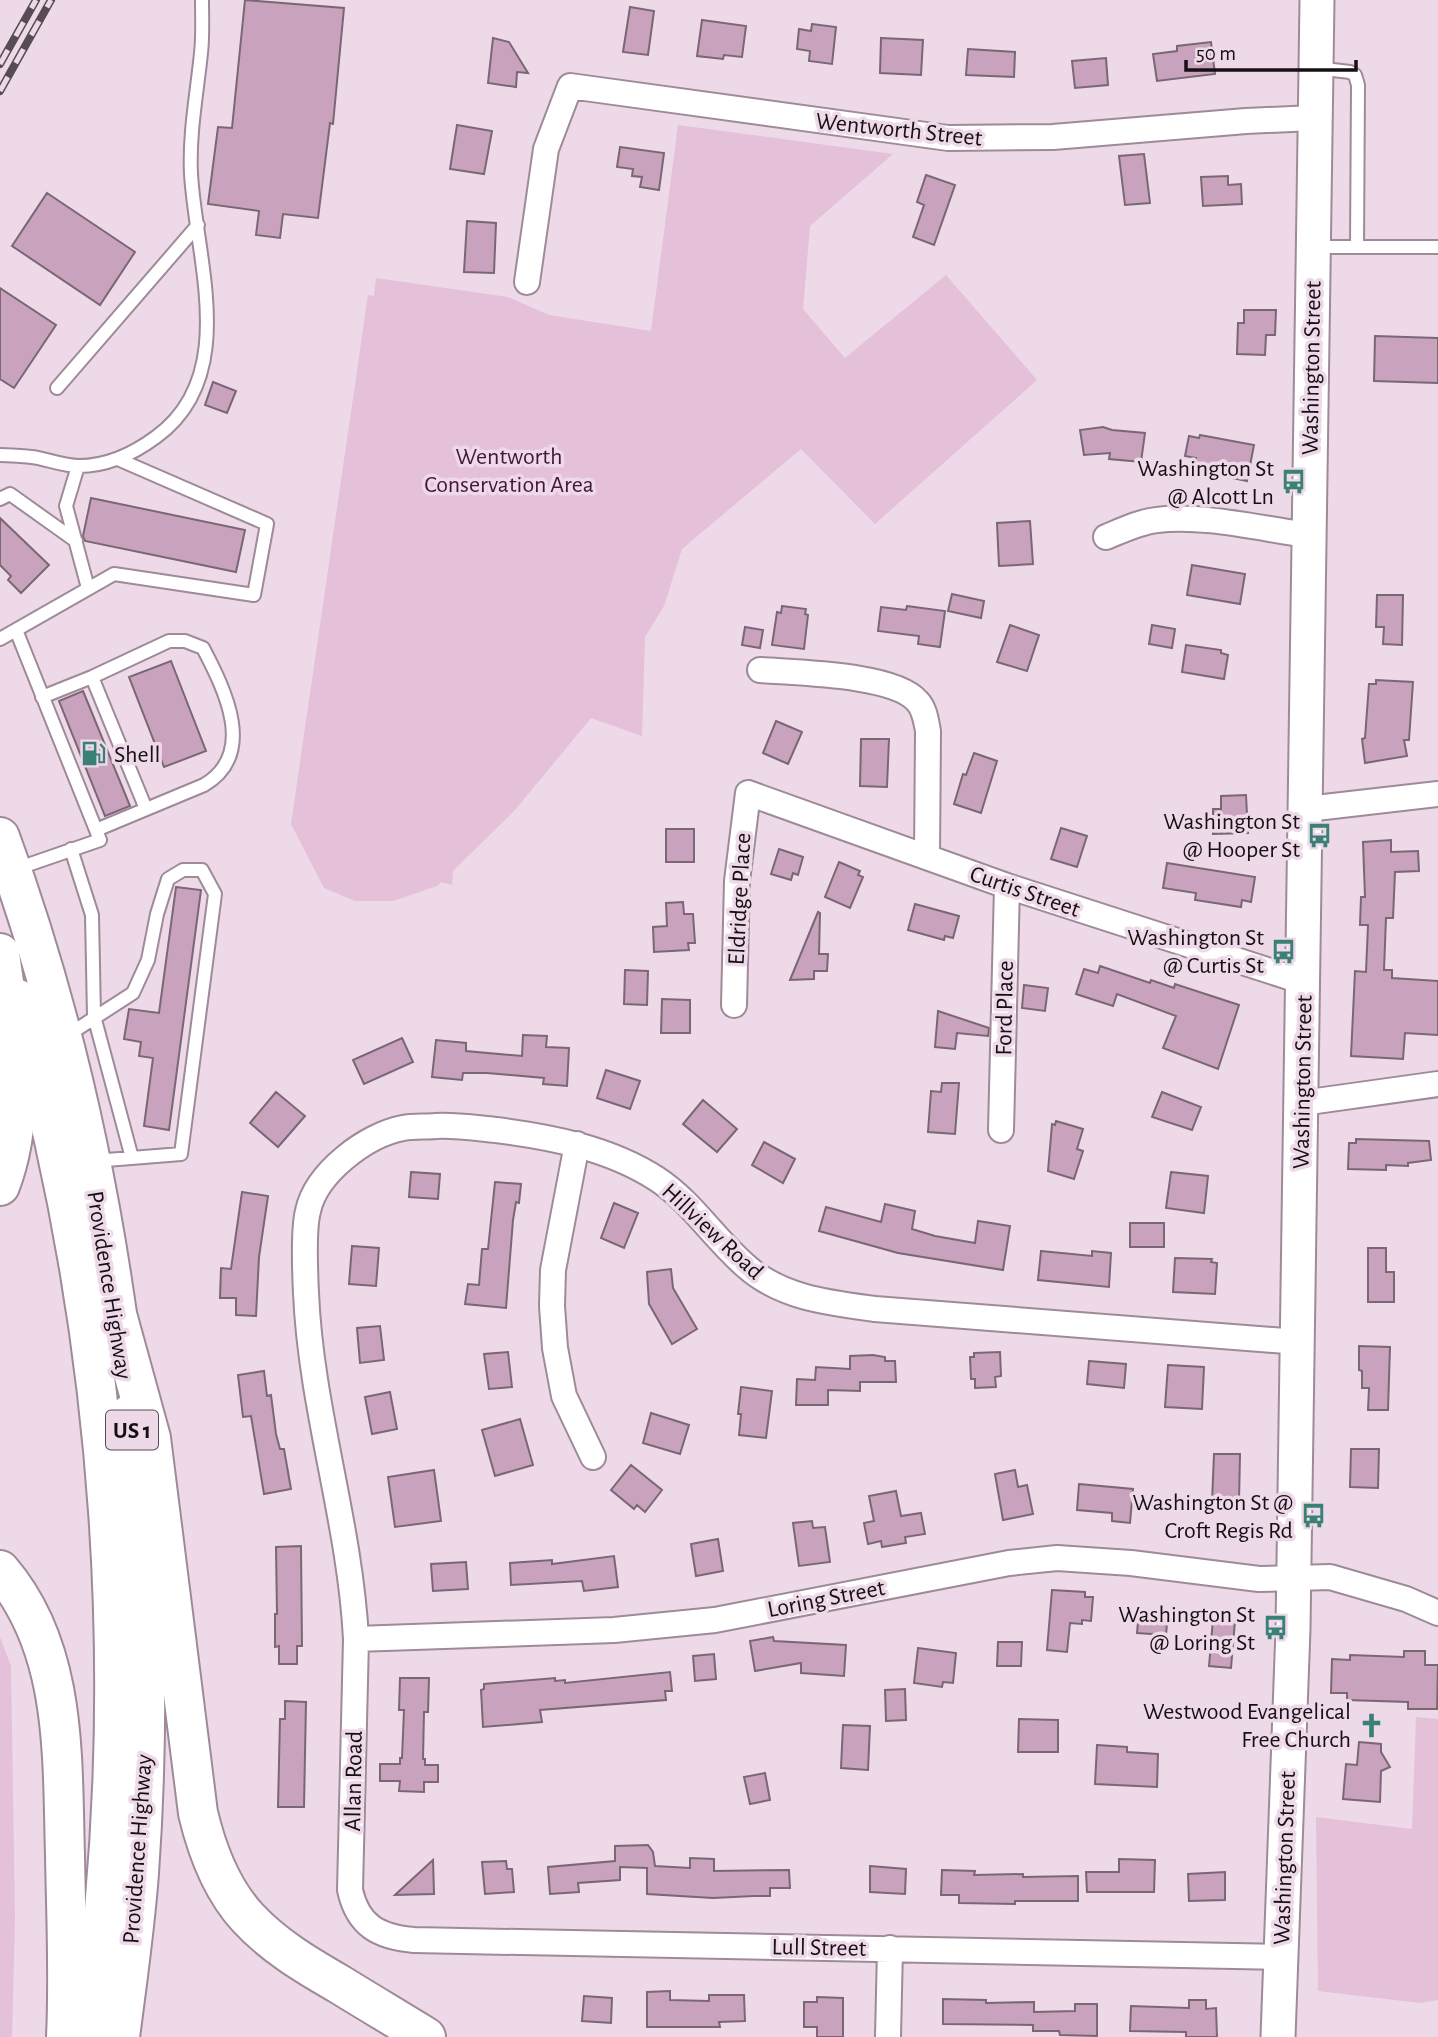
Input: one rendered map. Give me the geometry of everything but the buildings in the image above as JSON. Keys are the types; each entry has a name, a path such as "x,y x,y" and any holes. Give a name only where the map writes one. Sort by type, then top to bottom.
{"main road":[{"name":"Washington Street","path":"1278,2037 1294,1578 1317,0"},
{"name":"Providence Highway","path":"6,854 62,1040 90,1161 118,1318 137,1491 145,1661 143,1784 139,1870 120,2037"},
{"name":"Providence Highway","path":"0,937 32,1047 68,1208 92,1361 106,1492 113,1619 112,1786 104,1909 89,2037"},
{"path":"0,953 18,1093 15,1134 0,1186"},
{"path":"118,1318 151,1438 198,1813 212,1860 247,1917 270,1939 299,1961 426,2037"},
{"path":"0,1570 20,1596 42,1640 55,1692 62,1765 68,1964 66,2037"}],"street":[{"name":"Wentworth Street","path":"527,282 546,149 570,86 948,138 1053,137 1314,118"},
{"path":"1106,537 1130,526 1182,517 1308,535"},
{"path":"760,670 876,682 895,687 919,703 928,731 927,857"},
{"name":"Curtis Street","path":"748,793 1007,886 1304,982"},
{"name":"Eldridge Place","path":"734,1005 737,881 748,793"},
{"path":"1307,809 1438,794"},
{"name":"Ford Place","path":"1001,1130 1007,886"},
{"path":"1302,1103 1438,1084"},
{"name":"Hillview Road","path":"356,1639 350,1567 315,1385 308,1333 305,1272 308,1210 323,1178 361,1145 401,1128 452,1125 541,1136 577,1144 607,1155 657,1180 680,1199 747,1268 791,1293 814,1299 875,1309 1298,1342"},
{"path":"577,1144 553,1270 551,1306 564,1396 593,1457"},
{"name":"Loring Street","path":"356,1639 614,1630 715,1620 1009,1563 1057,1558 1131,1563 1259,1579 1330,1577 1406,1599 1438,1613"},
{"name":"Allan Road","path":"356,1639 350,1890 354,1907 362,1919"},
{"name":"Lull Street","path":"362,1919 377,1932 394,1938 414,1940 1281,1957"},
{"path":"888,2037 890,1948"}],"lane":[{"path":"0,454 78,466 120,460 172,426 191,400 204,368 206,325 205,276 190,148 202,50 202,0"},
{"path":"1315,68 1356,75 1357,247"},
{"path":"57,388 198,225"},
{"path":"1312,247 1438,247"},
{"path":"0,639 114,574 254,595 267,524 120,460"},
{"path":"78,466 66,506 88,588"},
{"path":"0,499 10,494 76,541"},
{"path":"6,854 71,849 100,840 16,630"},
{"path":"42,697 169,641 185,641 203,648 222,685 232,719 233,747 218,777 96,830"},
{"path":"92,677 146,809"},
{"path":"71,849 92,915 94,1016 132,1158"},
{"path":"62,1040 94,1016 133,993 148,960 157,914 168,879 183,870 202,870 215,894 181,1154 90,1161"}],"green space":[{"name":"Wentworth Conservation Area","path":"678,125 893,154 810,226 803,309 845,358 946,275 1037,380 875,524 801,449 682,549 664,606 645,637 642,736 591,718 515,810 453,871 452,885 441,882 437,886 393,901 355,901 324,888 291,824 368,295 374,296 376,278 508,297 549,315 651,331"},
{"path":"0,1637 11,1666 15,1918 12,2037 0,2037"},
{"path":"1416,1717 1438,1719 1438,2000 1420,2003 1318,1991 1316,1817 1412,1829"}],"railway":[{"path":"0,64 36,0"},
{"path":"0,91 51,0"}],"place":[{"name":"Washington St @ Alcott Ln","path":"1294,482"},
{"name":"Shell","path":"94,754"},
{"name":"Washington St @ Hooper St","path":"1320,835"},
{"name":"Washington St @ Curtis St","path":"1284,951"},
{"name":"Washington St @ Croft Regis Rd","path":"1313,1516"},
{"name":"Washington St @ Loring St","path":"1275,1628"},
{"name":"Westwood Evangelical Free Church","path":"1371,1725"}]}
